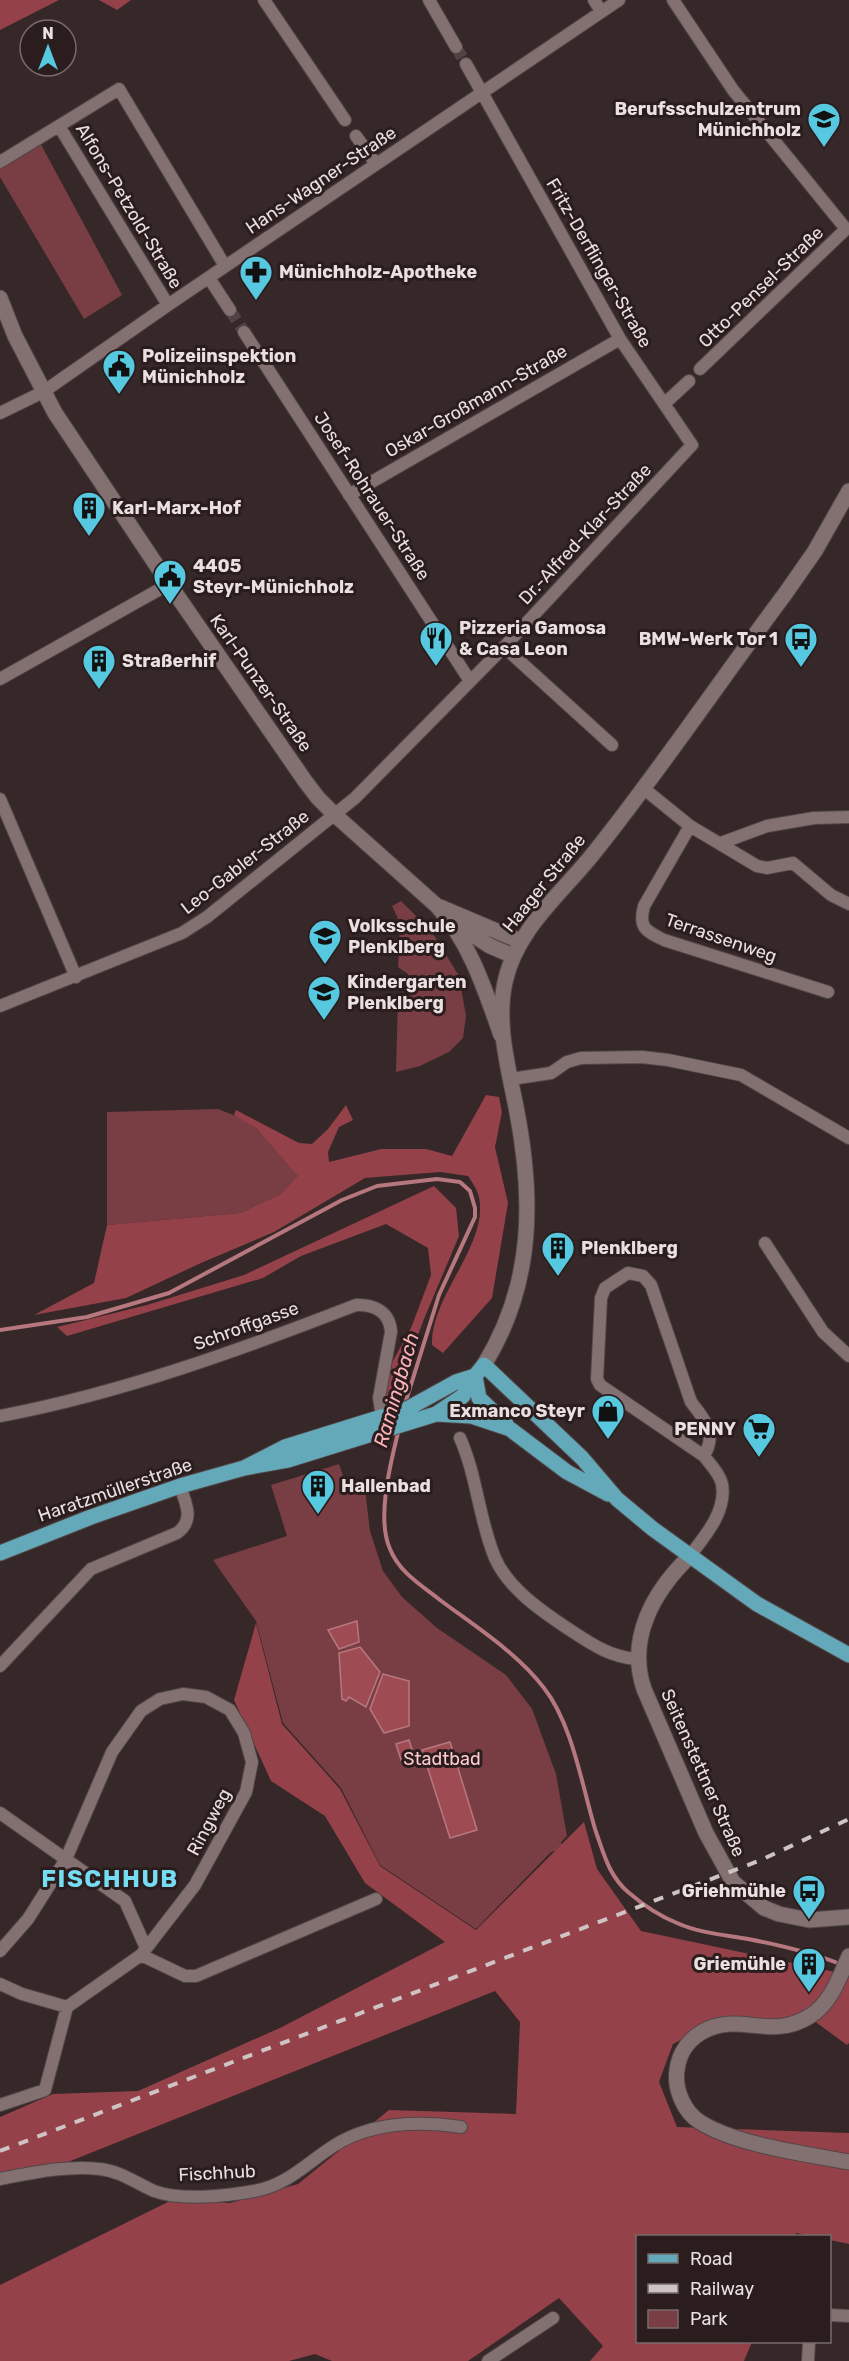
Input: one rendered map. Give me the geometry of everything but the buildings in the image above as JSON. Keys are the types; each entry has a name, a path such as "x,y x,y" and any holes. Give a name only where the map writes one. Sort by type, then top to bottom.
{"main road":[{"name":"Haratzmüllerstraße","path":"0,1553 91,1517 180,1486 244,1468 288,1460 385,1421 479,1371"},
{"path":"436,1414 463,1396 479,1371"},
{"path":"479,1371 479,1398 510,1429 567,1472 617,1499 689,1557 756,1604 849,1655"},
{"path":"479,1371 582,1458 617,1499"},
{"name":"Haratzmüllerstraße","path":"385,1421 436,1414"},
{"path":"436,1414 471,1416 510,1429"}],"street":[{"path":"264,0 345,120"},
{"path":"429,0 456,47"},
{"path":"594,0 601,11"},
{"name":"Hans-Wagner-Straße","path":"0,413 43,392 619,0"},
{"name":"Otto-Pensel-Straße","path":"673,0 733,90 846,229 700,369"},
{"name":"Fritz-Derflinger-Straße","path":"466,64 620,339 692,445"},
{"path":"0,162 119,89 225,266"},
{"name":"Alfons-Petzold-Straße","path":"59,126 168,305"},
{"path":"356,136 376,164"},
{"path":"209,278 230,310"},
{"name":"Karl-Punzer-Straße","path":"0,298 15,336 43,392 169,584 305,781 318,798 437,906 450,921 480,977 504,1044"},
{"name":"Josef-Rohrauer-Straße","path":"244,332 470,681"},
{"name":"Oskar-Großmann-Straße","path":"349,495 620,339"},
{"path":"664,404 689,381"},
{"name":"Dr.-Alfred-Klar-Straße","path":"336,815 504,647 692,445"},
{"name":"Haager Straße","path":"479,1371 496,1347 508,1318 523,1265 527,1238 528,1179 504,1044 502,1004 505,982 513,956 520,941 596,850 791,585 815,551 849,491"},
{"path":"0,679 169,584"},
{"path":"504,647 612,745"},
{"path":"643,788 690,826 757,866 767,868 793,863 831,895 849,904"},
{"path":"0,799 76,977"},
{"name":"Leo-Gabler-Straße","path":"0,1006 182,933 207,917 336,815"},
{"path":"721,843 767,826 814,818 849,817"},
{"name":"Terrassenweg","path":"690,826 644,906 641,918 646,930 664,940 828,992"},
{"name":"Karl-Punzer-Straße","path":"437,906 520,941"},
{"name":"Karl-Punzer-Straße","path":"450,921 490,946 513,956"},
{"path":"511,1079 551,1073 567,1062 581,1058 668,1060 741,1075 849,1138"},
{"path":"765,1242 823,1332 849,1356"},
{"path":"689,1557 713,1526 721,1505 722,1484 714,1468 704,1456 598,1382 601,1298 605,1288 617,1278 628,1273 643,1275 651,1285 691,1402 703,1416 711,1435 709,1447 704,1456"},
{"name":"Schroffgasse","path":"0,1416 143,1381 250,1346 356,1305 366,1304 378,1308 391,1325 392,1332 379,1398 385,1421"},
{"path":"460,1438 492,1548 501,1569 529,1600 547,1614 606,1652 618,1657 638,1659"},
{"path":"0,1666 91,1569 177,1533 184,1527 188,1522 189,1513 180,1486"},
{"name":"Seitenstettner Straße","path":"689,1557 667,1582 648,1614 641,1631 638,1659 639,1674 706,1833 733,1882 758,1904 779,1914 809,1920 849,1917"},
{"name":"Ringweg","path":"0,1951 28,1919 66,1859 112,1752 141,1711 160,1699 183,1694 206,1697 230,1710 244,1733 252,1762 246,1792 195,1885 143,1951 67,2007"},
{"path":"0,1813 125,1901 143,1951 185,1976 196,1976 376,1899"},
{"path":"849,1956 833,1990 819,2009 810,2016 786,2027 771,2028 732,2024 706,2030 685,2047 676,2073 681,2100 699,2122 717,2130 782,2150 849,2162"},
{"path":"0,1984 22,1994 67,2007 45,2090 0,2105"},
{"name":"Fischhub","path":"0,2180 55,2170 100,2169 118,2173 163,2193 237,2194 258,2191 287,2181 340,2142 358,2134 376,2129 425,2123 461,2127"},
{"path":"831,2315 849,2316"},
{"path":"488,2361 553,2318"},
{"path":"808,2343 808,2361"}],"green space":[{"path":"38,139 122,295 84,319 0,177 0,169"},
{"path":"401,901 432,932 459,976 466,1016 463,1038 449,1052 420,1066 396,1072 398,997 408,996 408,974 398,967 400,923 392,906"},
{"path":"218,1109 241,1118 256,1128 299,1176 281,1194 240,1213 107,1225 107,1112"},
{"name":"Stadtbad","path":"339,1464 349,1494 365,1490 370,1531 383,1571 402,1597 437,1628 506,1675 532,1709 556,1774 567,1836 561,1842 563,1849 551,1852 476,1929 380,1865 341,1788 283,1723 256,1621 213,1560 287,1536 271,1485"}],"shaded area":[{"path":"0,0 59,0 24,18 18,18 18,21 0,30"},
{"path":"99,0 131,0 117,10"},
{"path":"486,1095 499,1097 502,1112 495,1147 508,1203 492,1298 443,1353 432,1345 434,1326 440,1307 476,1233 480,1215 479,1197 468,1176 440,1172 365,1178 274,1232 126,1298 34,1315 94,1283 107,1225 240,1213 281,1194 298,1176 256,1128 234,1115 236,1110 299,1143 312,1144 328,1129 346,1105 353,1120 339,1127 328,1152 329,1162 381,1149 426,1149 452,1156"},
{"path":"434,1186 456,1208 459,1236 401,1381 384,1400 389,1368 411,1328 431,1275 428,1248 386,1224 301,1256 263,1278 67,1336 57,1327 147,1305 244,1275"},
{"path":"357,1621 359,1642 339,1649 328,1630"},
{"path":"256,1623 282,1724 340,1789 380,1866 476,1930 584,1822 597,1869 641,1931 849,1975 849,2043 847,2045 802,2012 769,2026 721,2019 673,2044 659,2082 677,2127 849,2133 849,2244 831,2240 831,2235 796,2233 795,2235 636,2235 636,2343 752,2343 744,2361 590,2361 603,2346 559,2298 468,2361 332,2361 315,2354 289,2361 0,2361 0,2285 174,2199 230,2203 298,2184 389,2110 516,2114 520,2022 495,1991 68,2162 0,2174 0,2117 53,2094 138,2091 282,2027 445,1942 365,1883 325,1816 271,1781 234,1700"},
{"path":"360,1647 380,1672 366,1707 349,1697 346,1701 342,1699 339,1653"},
{"path":"383,1674 409,1681 409,1726 384,1733 370,1709"},
{"path":"409,1740 415,1759 402,1763 396,1744"},
{"path":"450,1742 477,1830 450,1838 422,1750"}],"waterway":[{"name":"Ramingbach","path":"0,1330 87,1317 169,1293 342,1200 377,1186 437,1179 460,1182 470,1191 475,1217 439,1295 405,1404"},
{"name":"Ramingbach","path":"399,1429 386,1489 384,1522 390,1549 399,1565 418,1583 508,1651 544,1688 554,1703 570,1738 596,1832 608,1864 621,1886 651,1909 685,1926 783,1946 840,1964"}],"tunnel":[{"path":"456,47 466,64"},
{"path":"230,310 244,332"}],"railway":[{"path":"0,2151 761,1860 849,1819"}],"place":[{"name":"Berufsschulzentrum Münichholz","path":"824,148"},
{"name":"Münichholz-Apotheke","path":"256,301"},
{"name":"Polizeiinspektion Münichholz","path":"119,395"},
{"name":"Karl-Marx-Hof","path":"89,537"},
{"name":"4405 Steyr-Münichholz","path":"170,605"},
{"name":"Pizzeria Gamosa & Casa Leon","path":"436,667"},
{"name":"BMW-Werk Tor 1","path":"801,668"},
{"name":"Straßerhif","path":"99,690"},
{"name":"Volksschule Plenklberg","path":"325,965"},
{"name":"Kindergarten Plenklberg","path":"324,1021"},
{"name":"Plenklberg","path":"558,1277"},
{"name":"Exmanco Steyr","path":"608,1440"},
{"name":"PENNY","path":"759,1458"},
{"name":"Hallenbad","path":"318,1515"},
{"name":"Griehmühle","path":"809,1920"},
{"name":"Griemühle","path":"809,1993"}],"district":[{"name":"FISCHHUB","path":"110,1879"}]}
